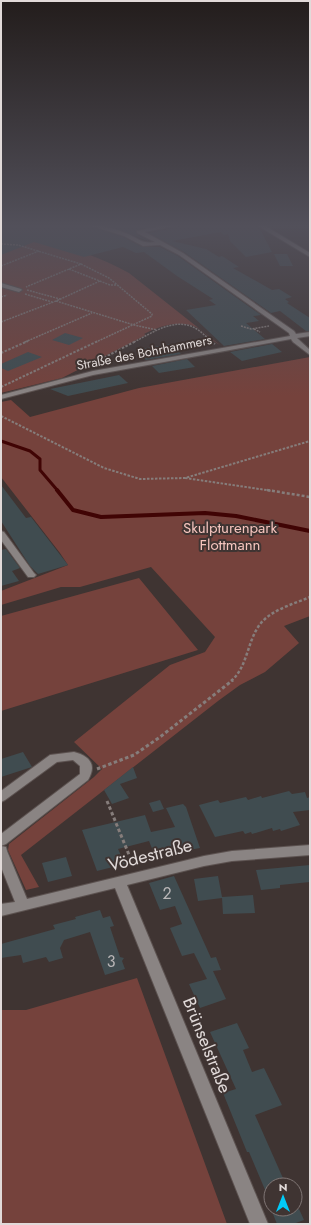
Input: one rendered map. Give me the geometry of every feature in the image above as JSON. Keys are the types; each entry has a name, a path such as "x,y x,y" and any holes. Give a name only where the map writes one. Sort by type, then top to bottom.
{"street":[{"path":"221,281 292,332 295,341 310,353"},
{"path":"1,285 21,290"},
{"name":"Straße des Bohrhammers","path":"1,397 93,373 310,334"},
{"path":"1,534 31,575"},
{"path":"1,797 54,758 74,756 81,759 86,765 87,772 84,777 1,841"},
{"name":"Vödestraße","path":"1,910 138,876 211,860 310,850"},
{"path":"1,851 22,906"},
{"name":"Brünselstraße","path":"119,881 259,1224"}],"path":[{"path":"21,290 41,281"},
{"path":"1,322 56,301 100,281"},
{"path":"101,281 117,285"},
{"path":"1,387 152,316 152,314 113,281"},
{"path":"21,290 60,299"},
{"path":"21,290 53,302"},
{"path":"56,301 134,325 158,330"},
{"path":"1,353 93,312"},
{"path":"241,326 244,329 279,323"},
{"path":"89,365 158,330 173,325 193,327 222,349"},
{"path":"253,328 260,332"},
{"path":"1,416 104,468 140,479 185,478 310,497"},
{"path":"185,478 310,440"},
{"path":"87,772 134,755 160,737 236,677 243,665 261,623 269,616 310,597"},
{"path":"107,801 138,876"}],"green space":[{"path":"1,281 139,281 201,330 191,325 178,324 157,328 144,334 146,335 62,378 1,393"},
{"name":"Skulpturenpark Flottmann","path":"310,357 310,616 284,626 299,643 265,672 240,685 218,701 21,855 39,887 26,890 8,850 9,844 94,777 102,769 74,742 170,665 205,652 215,637 151,567 80,587 61,587 1,605 1,591 68,565 1,477 1,402 11,400 30,417 139,388"},
{"path":"139,578 198,650 1,711 1,616"},
{"path":"137,978 227,1224 1,1224 1,1010 26,1010"}],"building":[{"path":"185,281 213,281 261,315 253,316 259,321 246,323 265,339 224,346 186,310 216,305 209,300 213,299"},
{"path":"226,281 256,281 272,290 279,289 292,297 285,299 289,302 287,303 310,318 310,331 306,331 280,311 271,313"},
{"path":"65,333 83,338 69,345 52,340"},
{"path":"170,344 181,354 146,360 136,350"},
{"path":"272,344 282,352 242,361 230,352"},
{"path":"28,352 42,357 8,371 1,368 1,364"},
{"path":"187,359 195,367 159,373 152,366"},
{"path":"119,375 128,383 68,396 50,389"},
{"path":"1,485 26,518 31,517 68,565 38,574 30,566 1,521"},
{"path":"6,549 20,568 12,571 19,581 1,586 1,550"},
{"path":"23,752 32,767 1,777 1,759"},
{"path":"133,767 137,778 120,784 129,798 112,804 104,790"},
{"path":"289,791 292,794 305,792 307,798 310,797 310,810 293,812 300,825 281,831 280,829 273,831 272,828 252,834 251,832 245,834 243,831 215,837 199,805 218,800 220,803 246,797 248,800 261,796 262,798"},
{"path":"160,800 164,809 153,812 149,803"},
{"path":"183,804 186,807 200,848 173,853 171,847 153,851 149,841 118,849 125,864 97,871 82,830 145,815 151,832 175,827 166,808"},
{"path":"66,857 72,876 48,882 42,863"},
{"path":"310,865 310,882 280,885 280,888 261,890 256,870"},
{"path":"174,876 211,958 216,957 221,970 213,971 226,999 200,1008 189,984 207,979 194,953 182,956 170,928 182,924 175,906 160,910 149,883"},
{"path":"218,876 222,897 253,895 255,913 223,914 222,898 198,901 194,879"},
{"path":"100,910 103,918 110,916 114,926 110,927 120,957 124,958 122,961 125,969 105,975 90,932 64,940 60,948 63,958 49,962 46,957 23,963 21,955 1,958 1,944 55,929 53,925 76,919 75,917"},
{"path":"237,1023 249,1048 243,1050 252,1072 264,1068 282,1105 255,1115 282,1177 263,1177 263,1185 249,1152 247,1152 223,1093 236,1089 210,1032"},
{"path":"274,1217 303,1217 304,1220 293,1224 277,1224"}],"waterway":[{"path":"1,441 30,451 40,459 40,470 58,491"},
{"path":"57,490 73,510 101,517 205,513 236,516 310,531"}]}
